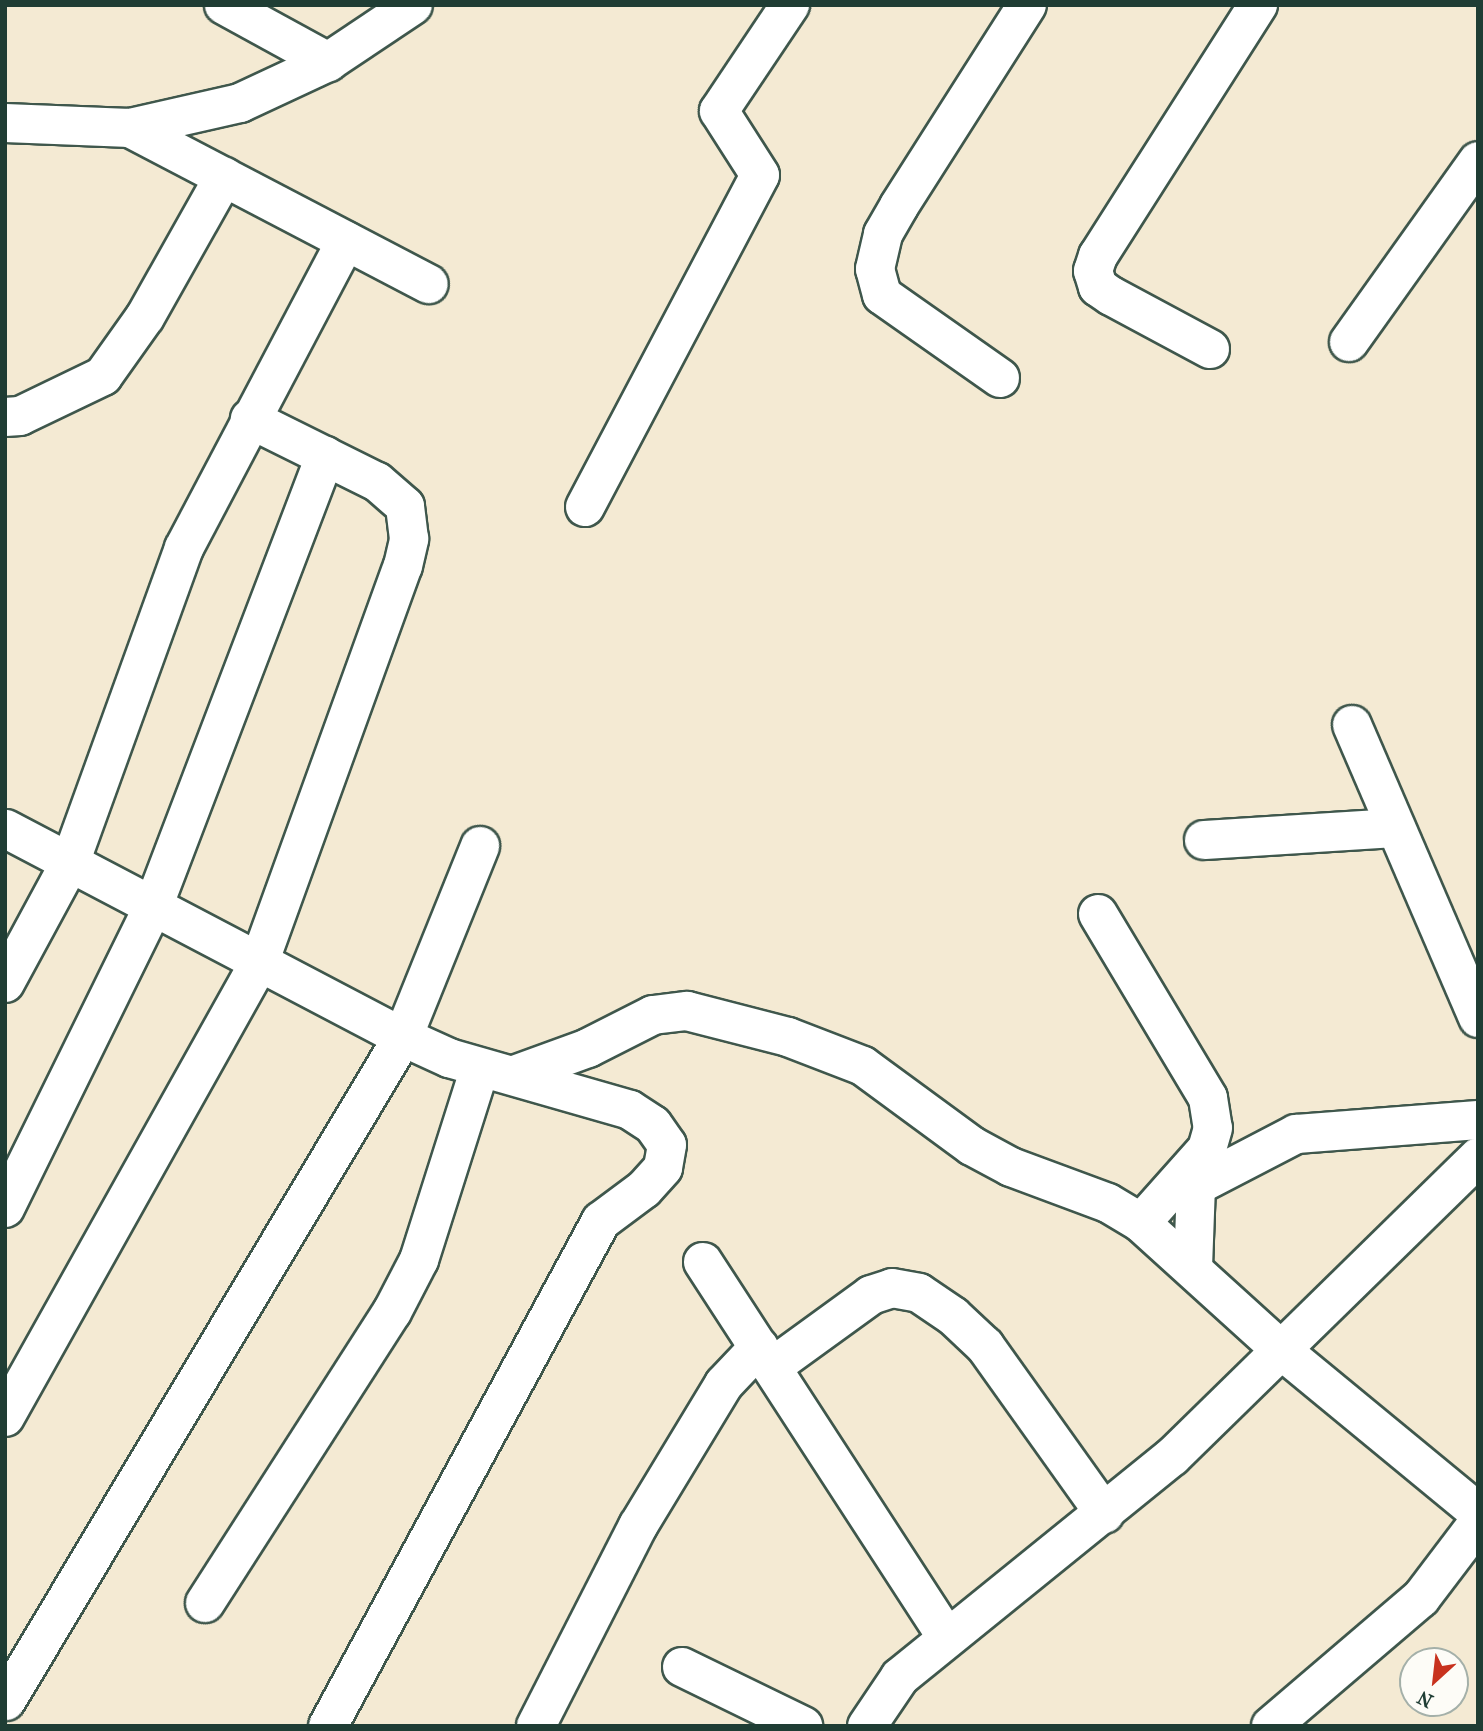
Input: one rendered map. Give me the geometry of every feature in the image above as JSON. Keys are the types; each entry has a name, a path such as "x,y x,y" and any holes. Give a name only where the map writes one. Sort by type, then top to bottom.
{"street":[{"path":"224,5 328,62"},
{"path":"5,122 130,128 240,103 328,62 414,5"},
{"path":"585,507 760,175 719,111 790,5"},
{"path":"1000,378 883,295 875,269 883,234 899,206 1027,5"},
{"path":"1210,349 1111,296 1098,286 1093,271 1098,256 1258,5"},
{"path":"130,128 429,284"},
{"path":"1349,342 1478,161"},
{"path":"5,417 20,416 103,376 145,317 224,177"},
{"path":"5,983 70,863 184,548 346,241"},
{"path":"5,1417 259,963 403,566 409,539 404,506 377,482 250,419"},
{"path":"5,1208 153,907 325,456"},
{"path":"1352,725 1478,1018"},
{"path":"1204,839 1396,828"},
{"path":"6,829 403,1037 497,1072 630,1110 653,1125 667,1145 663,1168 644,1189 601,1221 328,1726"},
{"path":"6,1701 403,1037 480,846"},
{"path":"1098,914 1208,1098 1213,1128 1207,1149 1141,1223"},
{"path":"497,1072 588,1048 653,1015 687,1011 737,1022 863,1066 972,1146 1011,1167 1108,1203 1141,1223 1193,1267 1280,1349 1478,1512"},
{"path":"205,1603 392,1312 419,1260 497,1072"},
{"path":"1193,1267 1196,1186 1296,1134 1478,1120"},
{"path":"867,1726 900,1677 1105,1514 1172,1457 1478,1157"},
{"path":"703,1262 947,1638"},
{"path":"536,1726 638,1526 724,1384 870,1295 892,1288 919,1293 953,1316 985,1346 1105,1514"},
{"path":"1271,1726 1421,1598 1478,1523"},
{"path":"682,1667 803,1726"}]}
